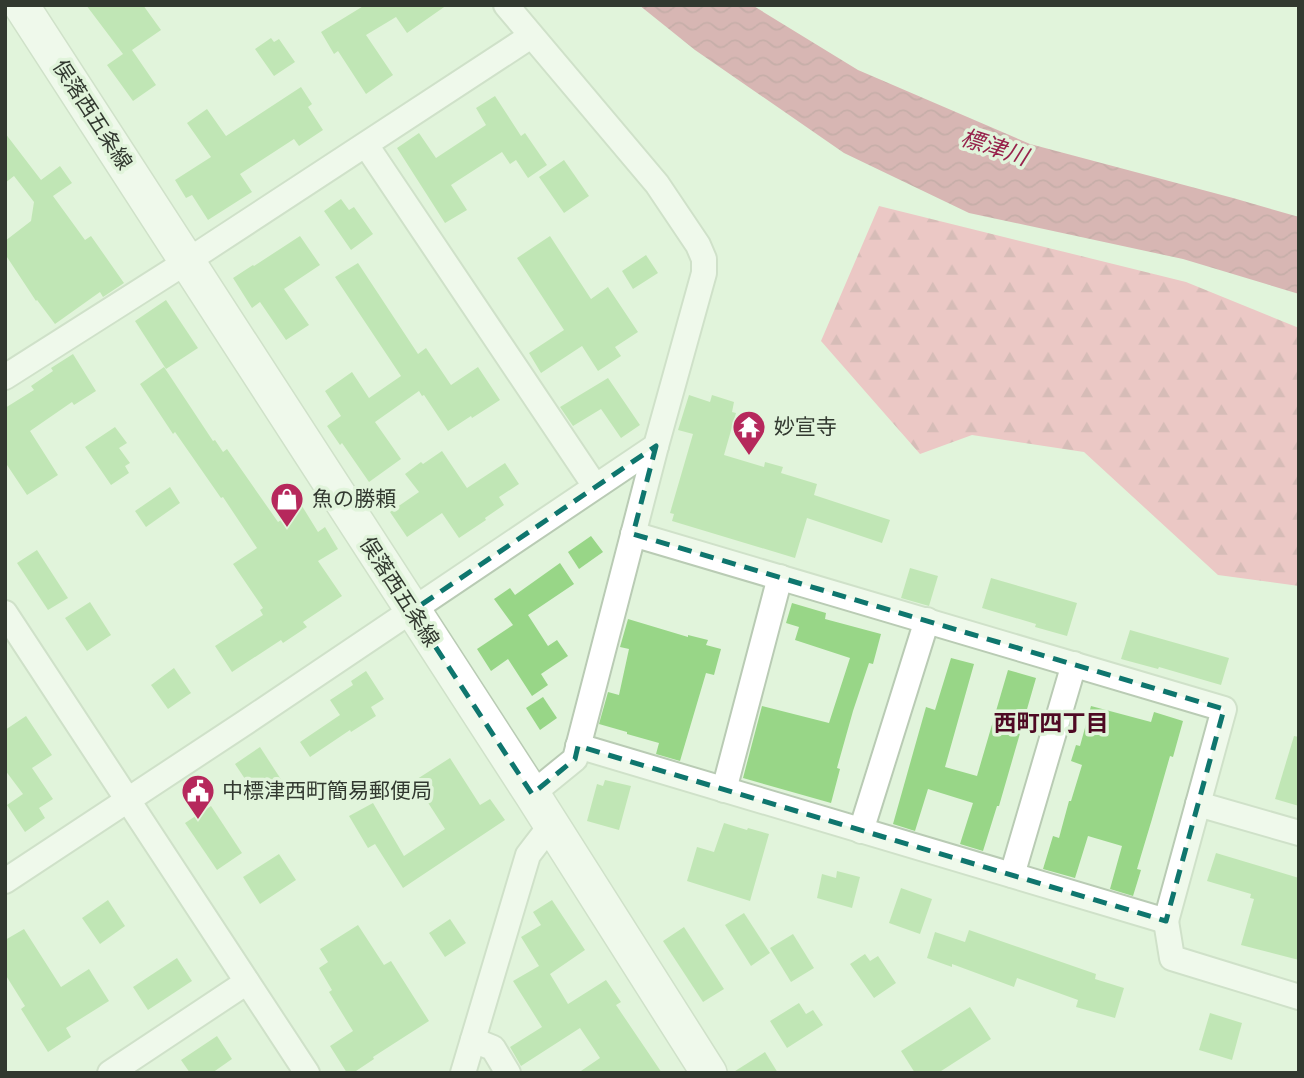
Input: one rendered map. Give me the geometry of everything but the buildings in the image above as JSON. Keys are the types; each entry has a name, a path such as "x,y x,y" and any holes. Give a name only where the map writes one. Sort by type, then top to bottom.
{"main road":[{"name":"俣落西五条線","path":"21,5 532,794 709,1073"}],"street":[{"path":"506,5 657,184 687,226 704,258 704,273 656,446 575,760 532,794"},
{"path":"5,377 531,36"},
{"path":"366,145 595,486"},
{"path":"5,881 656,446"},
{"path":"633,534 1224,709 1166,921 1172,958 1299,997"},
{"path":"724,790 780,577"},
{"path":"861,831 927,620"},
{"path":"8,622 307,1073"},
{"path":"1012,875 1074,664"},
{"path":"578,746 1166,921"},
{"path":"1198,804 1299,833"},
{"path":"463,1073 528,855 551,825"},
{"path":"110,1073 247,982"},
{"path":"473,1040 493,1048 508,1073"}],"highlighted area":[{"path":"656,446 633,534 1224,709 1166,921 578,746 575,759 532,794 412,611"}],"green space":[{"path":"879,206 1186,282 1299,328 1299,586 1218,575 1084,452 972,435 920,454 821,341"}],"water":[{"name":"標津川","path":"639,5 752,5 858,70 1030,144 1299,217 1299,294 1183,259 969,213 844,153 695,50"}],"place":[{"name":"妙宣寺","path":"749,457"},
{"name":"魚の勝頼","path":"287,529"},
{"name":"中標津西町簡易郵便局","path":"198,821"}],"district":[{"name":"西町四丁目","path":"1051,724"}]}
